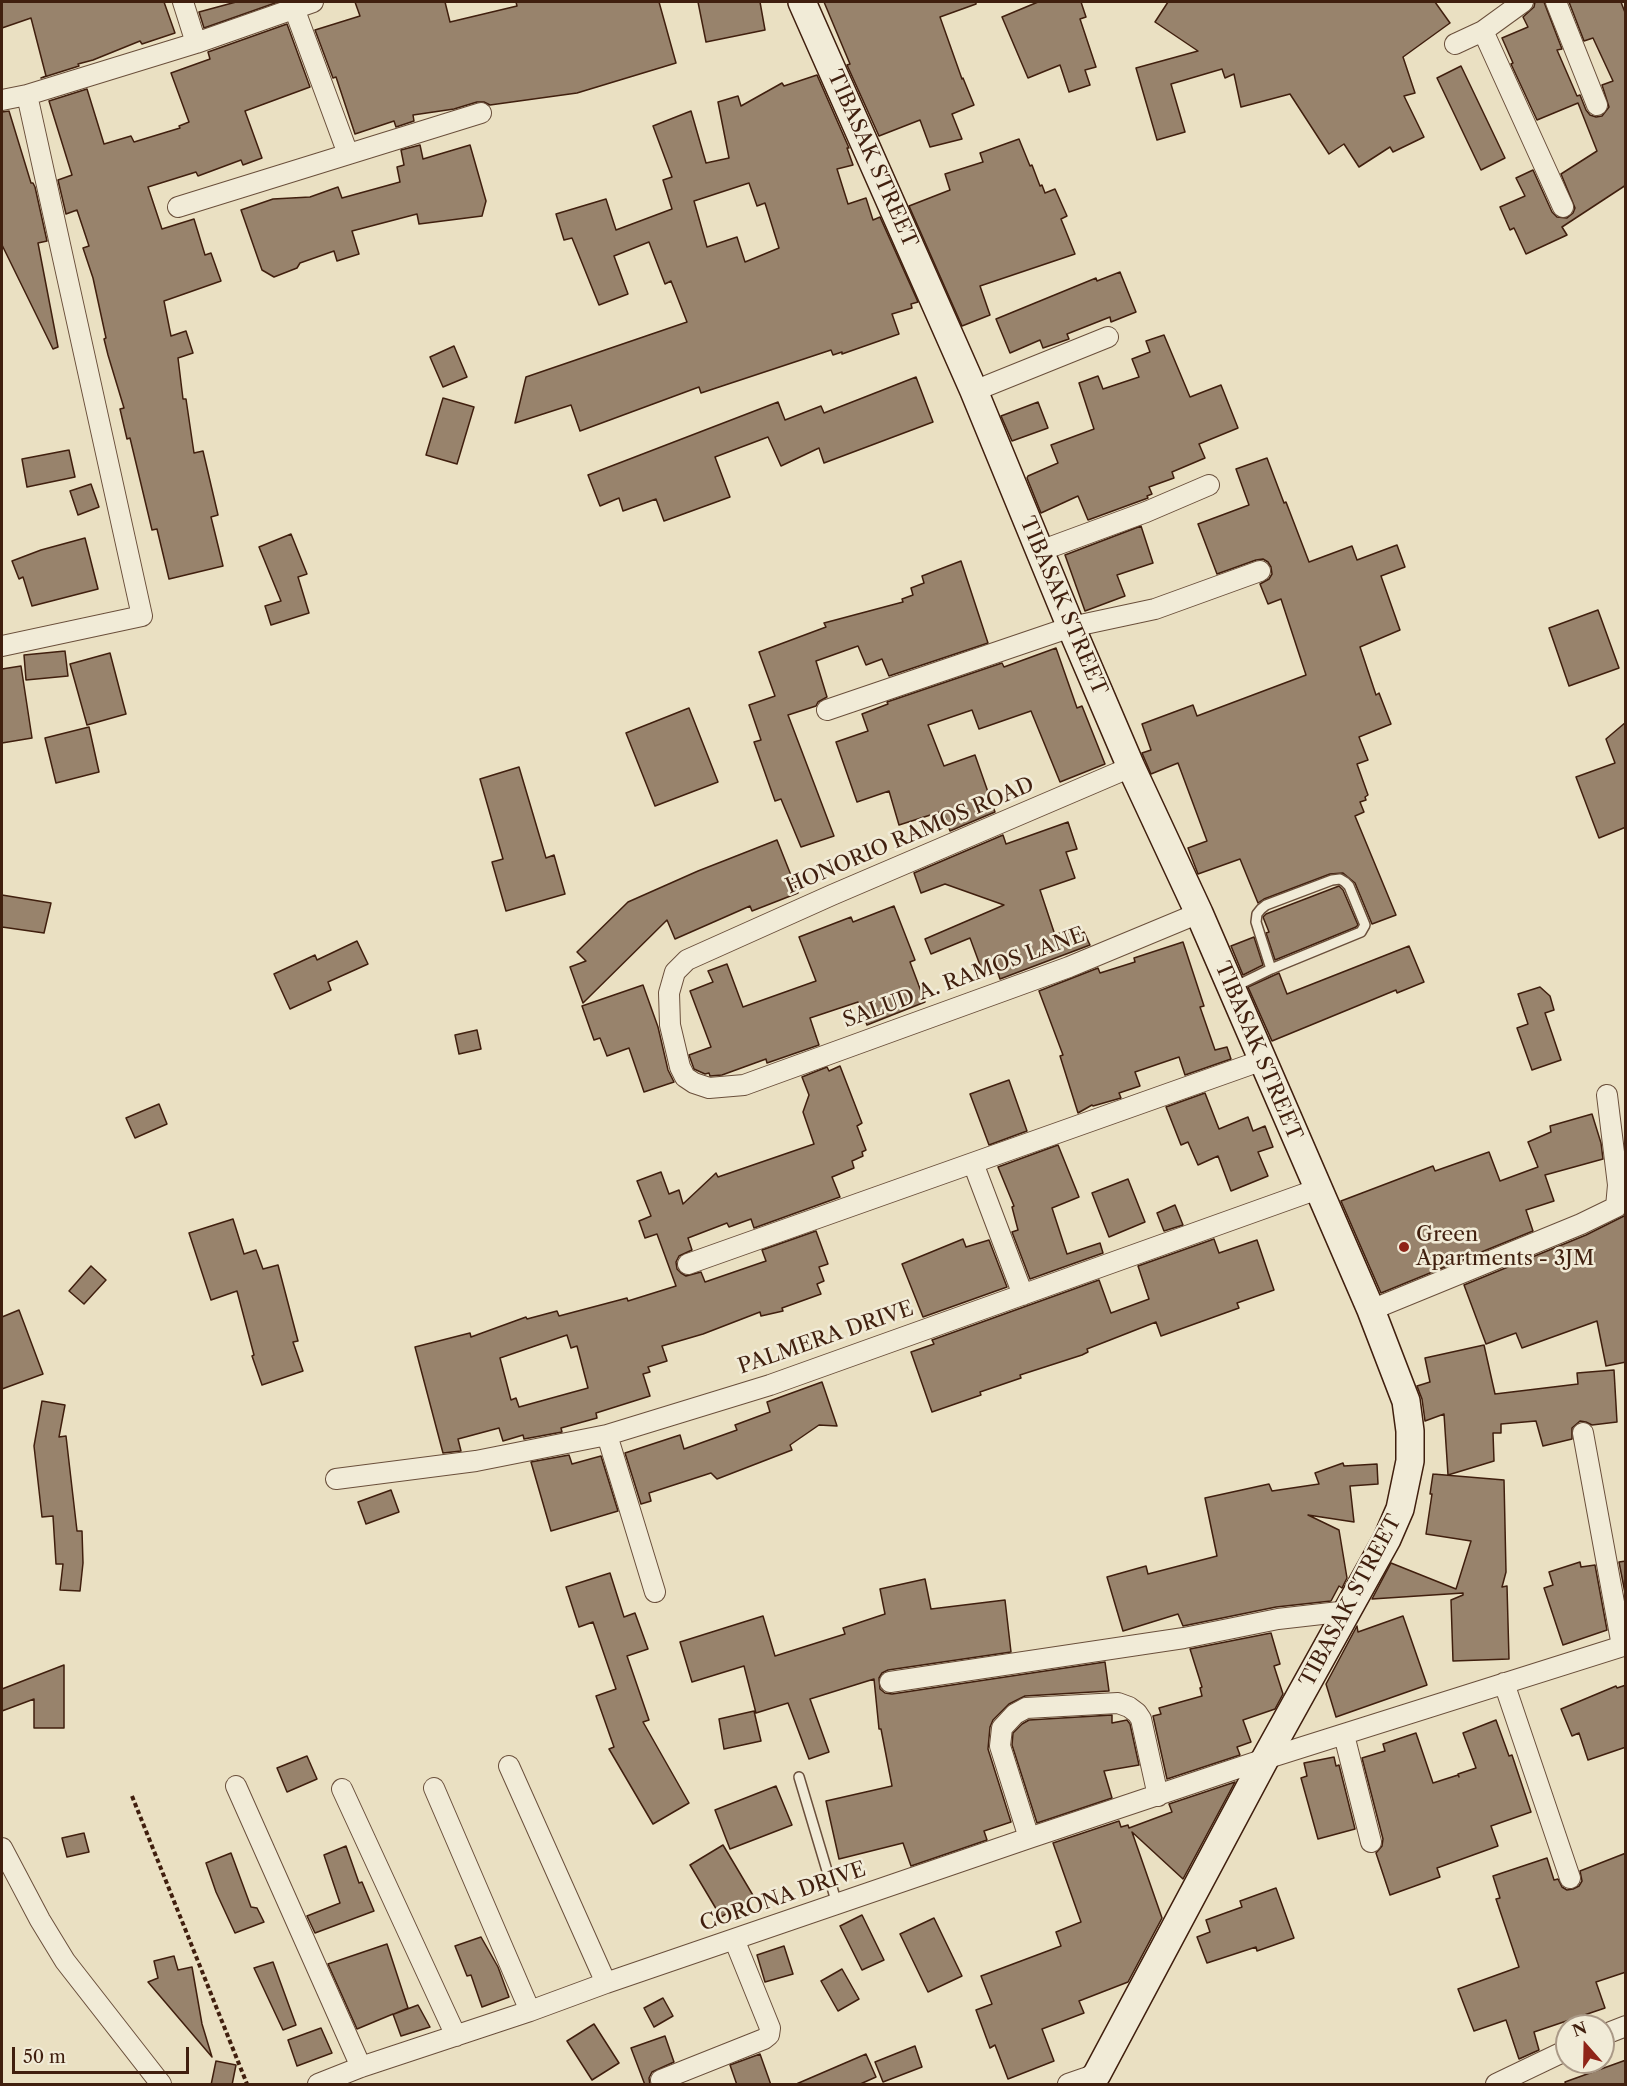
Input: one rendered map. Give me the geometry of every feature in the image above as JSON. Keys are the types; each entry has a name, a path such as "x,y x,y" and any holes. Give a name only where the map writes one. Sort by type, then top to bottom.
{"street":[{"path":"183,2 196,43"},
{"name":"TIBASAK STREET","path":"802,2 974,391 1131,767 1199,913 1371,1310 1406,1401 1410,1431 1410,1461 1400,1509 1387,1539 1265,1759 1093,2079"},
{"path":"1455,44 1484,31 1523,2"},
{"path":"1556,2 1597,105"},
{"path":"2,100 27,96 196,43 303,5 348,154"},
{"path":"1484,31 1563,207"},
{"path":"2,646 142,616 27,96"},
{"path":"178,207 481,113"},
{"path":"974,391 1108,337"},
{"path":"1040,551 1146,512 1209,485"},
{"path":"827,710 1071,627 1155,609 1260,571"},
{"name":"HONORIO RAMOS ROAD","path":"744,1085 709,1088 685,1077 674,1046 668,1008 669,993 675,972 687,960 1131,767"},
{"name":"SALUD A. RAMOS LANE","path":"744,1085 1069,967 1199,913"},
{"path":"688,1264 1263,1060"},
{"path":"1371,1310 1581,1224 1616,1207 1618,1185 1606,1095"},
{"path":"973,1163 1023,1295"},
{"name":"PALMERA DRIVE","path":"336,1479 476,1461 607,1434 770,1384 1318,1189"},
{"path":"1583,1433 1624,1646"},
{"path":"607,1434 655,1592"},
{"path":"890,1682 1184,1638 1278,1619 1348,1611"},
{"name":"CORONA DRIVE","path":"318,2085 361,2067 530,2011 1029,1838 1265,1759 1624,1646"},
{"path":"1504,1683 1570,1878"},
{"path":"1029,1838 1000,1746 1002,1728 1015,1714 1026,1708 1118,1703 1129,1707 1141,1719 1158,1796"},
{"path":"1344,1735 1371,1842"},
{"path":"509,1766 606,1983"},
{"path":"236,1786 361,2067"},
{"path":"434,1788 530,2011"},
{"path":"342,1789 456,2036"},
{"path":"2,1848 40,1920 65,1961 161,2085"},
{"path":"661,2080 764,2040 769,2035 771,2028 734,1939"},
{"path":"1496,2085 1555,2056"},
{"path":"1068,2085 1093,2079"}],"lane":[{"path":"1232,989 1271,969 1361,932 1365,925 1349,886 1345,882 1332,879 1261,909 1257,914 1256,922 1271,969"},
{"path":"799,1777 837,1904"}],"path":[{"path":"132,1796 247,2085"}],"building":[{"path":"2,2 164,2 175,33 142,44 140,41 78,64 79,66 41,78 46,76 31,18 2,28"},
{"path":"236,2 278,2 204,28 199,12"},
{"path":"355,2 445,2 450,22 517,6 516,2 659,2 676,63 577,93 490,105 477,102 454,109 413,115 414,121 396,127 394,121 355,134 336,77 333,78 315,30 360,16"},
{"path":"698,2 760,2 765,30 706,42"},
{"path":"824,2 976,2 976,4 940,17 962,79 974,105 952,114 962,139 930,147 920,120 879,136 847,65 850,64"},
{"path":"1038,2 1081,2 1086,17 1080,19 1096,67 1085,70 1090,85 1069,92 1060,65 1028,78 1002,17"},
{"path":"1168,2 1435,2 1450,23 1403,57 1415,93 1404,96 1424,137 1393,152 1390,147 1359,167 1344,144 1329,154 1290,94 1241,107 1234,74 1225,78 1222,69 1171,84 1185,132 1157,140 1136,68 1198,51 1155,22"},
{"path":"1535,2 1544,2 1562,49 1557,50 1577,96 1580,95 1590,115 1596,117 1602,116 1609,107 1602,85 1613,81 1593,38 1584,41 1569,2 1621,2 1626,15 1626,185 1562,227 1567,235 1526,254 1514,228 1510,230 1500,207 1525,196 1516,178 1533,170 1552,212 1557,217 1567,218 1575,208 1561,174 1597,151 1578,103 1537,120 1511,64 1513,63 1502,38 1528,27 1523,17 1534,7"},
{"path":"287,24 310,87 245,111 262,158 243,165 241,160 198,176 196,172 148,187 162,229 194,219 205,255 211,253 221,281 164,301 171,336 186,331 193,353 178,358 183,399 186,399 194,453 203,451 218,515 211,517 223,566 169,579 157,529 152,530 130,438 127,439 120,409 124,408 108,355 93,278 83,248 89,246 77,210 66,214 58,180 72,175 49,101 87,89 104,144 131,136 134,142 180,128 179,126 189,122 171,73 210,59 208,52"},
{"path":"1461,66 1505,158 1481,170 1437,78"},
{"path":"817,75 849,148 847,148 853,165 837,169 848,204 866,198 873,220 880,217 918,302 911,304 912,308 892,314 899,334 842,354 842,352 833,355 831,350 701,393 699,387 580,431 571,405 515,423 526,377 687,322 671,281 665,284 649,242 614,256 628,294 599,305 572,238 564,240 556,214 606,199 616,230 672,209 663,180 672,177 653,126 691,111 706,163 729,158 718,102 738,96 741,106 782,83 784,86","holes":["749,183 757,206 765,203 779,248 745,262 737,237 707,247 694,201"]},
{"path":"9,111 31,183 35,187 47,241 38,243 58,347 53,349 2,245 2,112"},
{"path":"1019,139 1030,166 1032,165 1045,193 1055,189 1067,216 1061,219 1075,254 980,286 990,315 962,326 909,206 950,190 945,174 983,162 980,153"},
{"path":"420,145 423,159 470,145 486,201 482,216 419,224 417,214 352,231 359,254 337,261 334,251 300,263 297,268 274,277 262,270 241,210 273,199 310,197 338,187 342,198 400,182 397,167 404,165 401,150"},
{"path":"1120,272 1136,312 1111,322 1110,317 1067,334 1069,339 1043,348 1040,340 1010,353 996,319 1096,278 1097,281"},
{"path":"1164,335 1190,397 1221,385 1238,428 1199,444 1205,458 1172,472 1174,478 1149,487 1152,494 1147,496 1148,498 1088,520 1078,496 1041,513 1028,476 1058,463 1051,445 1094,429 1079,383 1098,376 1103,389 1139,377 1132,359 1150,352 1146,341"},
{"path":"454,346 467,377 443,387 430,357"},
{"path":"916,377 933,422 824,463 819,448 781,466 768,437 715,457 730,497 664,521 656,499 623,511 619,498 600,506 588,475 778,402 785,420 821,406 824,413"},
{"path":"443,398 474,407 457,464 426,455"},
{"path":"1038,402 1048,428 1012,441 1001,416"},
{"path":"69,450 75,477 27,487 22,459"},
{"path":"1267,458 1309,562 1352,546 1357,560 1397,545 1405,567 1381,576 1400,630 1360,647 1376,695 1379,693 1391,724 1359,737 1368,760 1357,764 1368,795 1365,797 1366,800 1360,802 1364,812 1355,816 1396,915 1372,924 1355,883 1343,873 1330,874 1258,903 1240,859 1198,874 1188,848 1207,841 1178,763 1151,774 1142,753 1151,750 1142,724 1193,705 1197,716 1306,675 1281,599 1268,604 1260,584 1269,579 1272,574 1268,562 1263,559 1256,560 1217,574 1198,524 1249,505 1236,469"},
{"path":"91,484 99,507 78,515 70,491"},
{"path":"1141,526 1153,563 1117,575 1125,596 1085,611 1065,555"},
{"path":"291,534 307,574 298,577 309,613 271,625 265,606 281,601 259,547"},
{"path":"85,538 98,589 32,606 23,577 19,579 12,561"},
{"path":"961,561 988,643 889,676 882,659 866,665 858,646 816,661 827,697 818,702 816,706 788,715 834,836 801,847 781,799 775,801 754,742 761,740 749,705 775,696 759,652 826,627 824,623 903,602 902,599 913,595 911,588 924,583 922,576"},
{"path":"1598,610 1619,668 1569,686 1549,628"},
{"path":"1056,648 1077,708 1082,706 1105,764 1060,782 1031,711 979,729 972,710 928,725 944,766 975,755 995,812 950,831 943,811 899,825 889,791 857,802 836,742 868,731 862,714 888,704 887,702 1002,663 1004,667"},
{"path":"65,651 68,676 26,680 24,655"},
{"path":"110,653 126,714 87,725 70,664"},
{"path":"21,666 32,738 2,743 2,669"},
{"path":"689,708 718,782 655,806 626,733"},
{"path":"1626,722 1626,827 1599,838 1576,777 1615,763 1606,739"},
{"path":"89,727 99,772 56,783 45,738"},
{"path":"519,767 546,858 554,855 565,894 506,911 492,862 503,859 480,779"},
{"path":"1068,822 1077,849 1066,852 1075,878 1040,890 1055,935 1074,927 1077,935 1084,932 1090,945 1000,979 997,970 984,976 970,938 931,954 925,939 1004,905 945,884 921,893 914,873 1003,835 1006,844"},
{"path":"777,840 798,893 752,911 750,906 675,939 667,920 583,1003 570,967 586,961 577,952 628,902"},
{"path":"1339,886 1343,890 1358,925 1275,960 1263,917"},
{"path":"2,895 51,903 44,933 2,927"},
{"path":"894,906 915,960 910,962 925,1002 867,1025 858,1002 810,1018 819,1045 767,1063 766,1059 722,1075 710,1076 709,1073 705,1074 694,1069 689,1055 711,1047 690,991 713,982 708,971 727,964 743,1007 816,981 799,937 851,917 853,922"},
{"path":"1254,937 1263,965 1243,975 1231,946"},
{"path":"357,941 368,964 328,982 331,990 290,1009 274,974 315,955 317,960"},
{"path":"1183,942 1204,1006 1200,1007 1215,1050 1227,1047 1231,1059 1185,1075 1179,1057 1135,1072 1140,1086 1119,1093 1121,1098 1092,1105 1078,1113 1060,1056 1063,1055 1039,991 1098,968 1100,973 1135,962 1134,958"},
{"path":"1409,946 1424,982 1397,993 1396,990 1272,1041 1248,987 1279,973 1287,994"},
{"path":"643,985 658,1027 668,1070 674,1082 644,1092 629,1048 607,1056 600,1038 594,1040 582,1006"},
{"path":"1540,987 1550,996 1554,1010 1545,1013 1561,1060 1532,1070 1517,1028 1528,1024 1518,994"},
{"path":"477,1030 481,1049 459,1054 455,1035"},
{"path":"840,1066 862,1123 857,1126 866,1150 862,1152 863,1156 852,1161 854,1168 832,1177 840,1197 754,1228 751,1219 729,1227 727,1223 688,1238 692,1250 679,1256 676,1262 677,1269 681,1273 686,1276 701,1272 705,1282 766,1261 762,1250 816,1231 828,1264 819,1267 824,1281 817,1284 821,1294 782,1308 783,1311 761,1316 760,1312 703,1334 662,1346 667,1361 648,1367 650,1372 643,1374 650,1396 596,1413 597,1418 561,1428 562,1432 524,1439 523,1435 503,1441 499,1428 458,1439 461,1451 443,1453 415,1347 470,1333 471,1337 526,1317 527,1319 557,1311 559,1316 627,1298 628,1301 676,1286 657,1234 645,1238 639,1221 651,1216 637,1181 661,1172 669,1194 679,1190 683,1204 716,1173 718,1177 814,1144 803,1112 809,1095 802,1077 827,1067 829,1071","holes":["567,1335 571,1348 577,1346 588,1388 519,1407 516,1398 511,1400 500,1358"]},
{"path":"1009,1080 1027,1131 989,1145 970,1094"},
{"path":"1205,1093 1219,1129 1248,1117 1253,1131 1265,1126 1273,1147 1258,1152 1268,1176 1231,1191 1218,1156 1198,1165 1188,1142 1181,1145 1166,1107"},
{"path":"159,1104 167,1124 135,1138 126,1118"},
{"path":"1592,1114 1601,1143 1603,1159 1545,1175 1554,1201 1526,1210 1533,1231 1381,1293 1341,1201 1433,1166 1435,1171 1489,1152 1500,1181 1538,1167 1528,1142 1551,1132 1550,1126"},
{"path":"1058,1145 1079,1197 1052,1208 1067,1254 1100,1243 1103,1253 1030,1279 1012,1232 1018,1230 1012,1207 1014,1206 998,1167"},
{"path":"1128,1179 1145,1222 1109,1237 1092,1193"},
{"path":"1175,1205 1183,1225 1164,1231 1157,1213"},
{"path":"1626,1215 1626,1362 1606,1366 1597,1321 1522,1348 1516,1333 1486,1344 1464,1285 1586,1235"},
{"path":"233,1219 244,1254 256,1250 263,1269 278,1265 298,1341 293,1342 303,1371 262,1385 252,1356 254,1355 237,1291 211,1300 189,1233"},
{"path":"963,1239 966,1247 989,1240 1007,1287 923,1317 902,1264"},
{"path":"1214,1239 1219,1253 1257,1240 1274,1290 1237,1303 1239,1308 1161,1336 1156,1322 1087,1349 1088,1352 1082,1355 1020,1375 1021,1378 980,1392 981,1395 932,1412 911,1352 934,1344 932,1340 1099,1280 1111,1313 1149,1299 1138,1266"},
{"path":"91,1266 106,1280 84,1304 69,1291"},
{"path":"19,1310 43,1374 2,1389 2,1317"},
{"path":"1484,1345 1495,1394 1578,1384 1577,1373 1614,1370 1617,1422 1592,1425 1580,1421 1572,1428 1572,1439 1543,1446 1536,1421 1501,1424 1501,1433 1493,1433 1494,1461 1448,1475 1444,1414 1425,1421 1422,1399 1417,1386 1430,1382 1425,1358"},
{"path":"822,1382 837,1426 819,1425 790,1445 792,1450 717,1479 711,1473 649,1493 651,1501 641,1504 625,1453 680,1435 684,1449 737,1430 735,1425 770,1412 767,1402"},
{"path":"42,1401 65,1405 59,1437 66,1436 77,1531 82,1531 83,1563 80,1591 60,1590 63,1564 56,1564 53,1516 42,1517 34,1446"},
{"path":"569,1455 572,1464 601,1456 618,1511 551,1531 531,1462"},
{"path":"1343,1463 1344,1466 1377,1464 1378,1484 1350,1486 1354,1522 1308,1515 1339,1530 1347,1578 1342,1588 1339,1586 1331,1601 1276,1607 1183,1626 1178,1614 1123,1631 1107,1577 1146,1566 1148,1574 1217,1556 1205,1498 1269,1484 1272,1491 1319,1484 1315,1473"},
{"path":"1433,1474 1504,1480 1506,1572 1502,1587 1507,1586 1509,1659 1453,1661 1451,1600 1463,1593 1372,1599 1391,1563 1456,1589 1471,1541 1426,1534"},
{"path":"391,1490 399,1512 366,1524 358,1502"},
{"path":"1626,1561 1626,1598 1619,1562"},
{"path":"1580,1562 1581,1567 1595,1565 1607,1630 1563,1645 1544,1588 1553,1585 1549,1572"},
{"path":"610,1573 624,1617 635,1613 648,1649 627,1656 649,1720 643,1722 689,1803 653,1824 609,1749 614,1747 596,1696 616,1689 593,1622 579,1627 566,1587"},
{"path":"925,1579 931,1609 1005,1600 1011,1652 888,1670 879,1678 880,1689 885,1693 892,1694 1105,1662 1109,1691 1025,1696 1009,1704 993,1720 988,1749 1011,1822 984,1831 987,1840 911,1866 903,1843 839,1859 826,1801 892,1786 881,1729 879,1729 874,1679 810,1699 829,1752 809,1759 788,1703 756,1713 744,1666 692,1682 680,1642 763,1616 775,1656 845,1634 843,1628 885,1614 880,1589"},
{"path":"1403,1616 1427,1685 1336,1717 1326,1684 1357,1626 1358,1632"},
{"path":"1271,1633 1280,1664 1274,1666 1283,1694 1275,1709 1243,1720 1251,1742 1237,1747 1240,1755 1167,1779 1153,1716 1161,1714 1159,1708 1202,1696 1200,1688 1202,1687 1190,1649"},
{"path":"64,1665 64,1728 34,1728 34,1699 2,1711 2,1689"},
{"path":"1626,1685 1626,1747 1588,1760 1579,1733 1572,1736 1561,1709 1616,1686 1617,1688"},
{"path":"754,1711 761,1741 724,1749 719,1719"},
{"path":"1112,1715 1112,1723 1127,1720 1130,1724 1139,1765 1104,1771 1112,1798 1037,1823 1012,1745 1013,1733 1029,1720"},
{"path":"1496,1720 1509,1756 1512,1755 1531,1812 1491,1826 1498,1846 1437,1868 1440,1877 1390,1895 1376,1853 1382,1846 1383,1839 1362,1758 1385,1751 1383,1744 1416,1733 1433,1783 1458,1775 1459,1777 1458,1774 1476,1768 1463,1733"},
{"path":"307,1756 317,1779 287,1792 277,1768"},
{"path":"1334,1757 1336,1766 1339,1765 1355,1829 1318,1839 1301,1778 1307,1776 1304,1763"},
{"path":"1235,1782 1183,1879 1132,1832 1162,1918 1128,1982 1079,2001 1084,2013 1042,2029 1054,2061 1008,2079 995,2045 990,2048 976,2010 992,2004 981,1976 1061,1946 1056,1932 1081,1922 1053,1843 1119,1821 1121,1827 1128,1825 1129,1828 1172,1812 1169,1804"},
{"path":"776,1786 792,1825 730,1849 715,1810"},
{"path":"84,1833 89,1852 67,1857 62,1838"},
{"path":"723,1845 754,1897 721,1917 690,1865"},
{"path":"346,1846 359,1883 362,1882 374,1911 315,1933 307,1916 340,1903 324,1855"},
{"path":"231,1853 251,1907 257,1908 264,1922 235,1933 216,1892 206,1863"},
{"path":"1626,1853 1626,1972 1596,1982 1605,2008 1587,2014 1555,2014 1555,2025 1534,2032 1539,2050 1519,2059 1506,2020 1474,2031 1458,1989 1519,1967 1496,1899 1500,1898 1493,1876 1547,1858 1554,1880 1558,1879 1562,1887 1567,1890 1579,1886 1582,1881 1580,1871"},
{"path":"1276,1888 1294,1938 1257,1951 1256,1947 1207,1963 1197,1937 1210,1932 1206,1920 1242,1907 1240,1901"},
{"path":"862,1915 884,1960 862,1970 840,1926"},
{"path":"934,1918 962,1976 928,1992 900,1934"},
{"path":"481,1937 498,1967 509,1997 482,2007 471,1975 467,1976 455,1946"},
{"path":"387,1944 408,2008 394,2014 418,2005 430,2027 401,2036 393,2014 357,2029 328,1964"},
{"path":"784,1946 793,1974 765,1982 757,1955"},
{"path":"174,1956 178,1970 192,1967 202,2024 212,2057 148,1982 158,1978 154,1961"},
{"path":"273,1962 296,2025 283,2030 254,1968"},
{"path":"842,1969 859,1999 838,2011 821,1981"},
{"path":"663,1998 673,2016 654,2027 644,2008"},
{"path":"594,2024 619,2063 592,2080 567,2041"},
{"path":"321,2028 332,2053 297,2066 288,2040"},
{"path":"665,2036 674,2062 652,2072 649,2078 650,2085 645,2085 631,2048"},
{"path":"915,2046 922,2067 883,2082 875,2062"},
{"path":"760,2054 771,2085 737,2085 730,2065"},
{"path":"866,2054 876,2077 858,2085 794,2085"},
{"path":"1626,2060 1626,2085 1566,2085 1565,2082 1587,2074 1615,2074 1615,2064"},
{"path":"216,2061 236,2065 232,2085 211,2085"}],"place":[{"name":"Green Apartments - 3JM","path":"1404,1247"}]}
